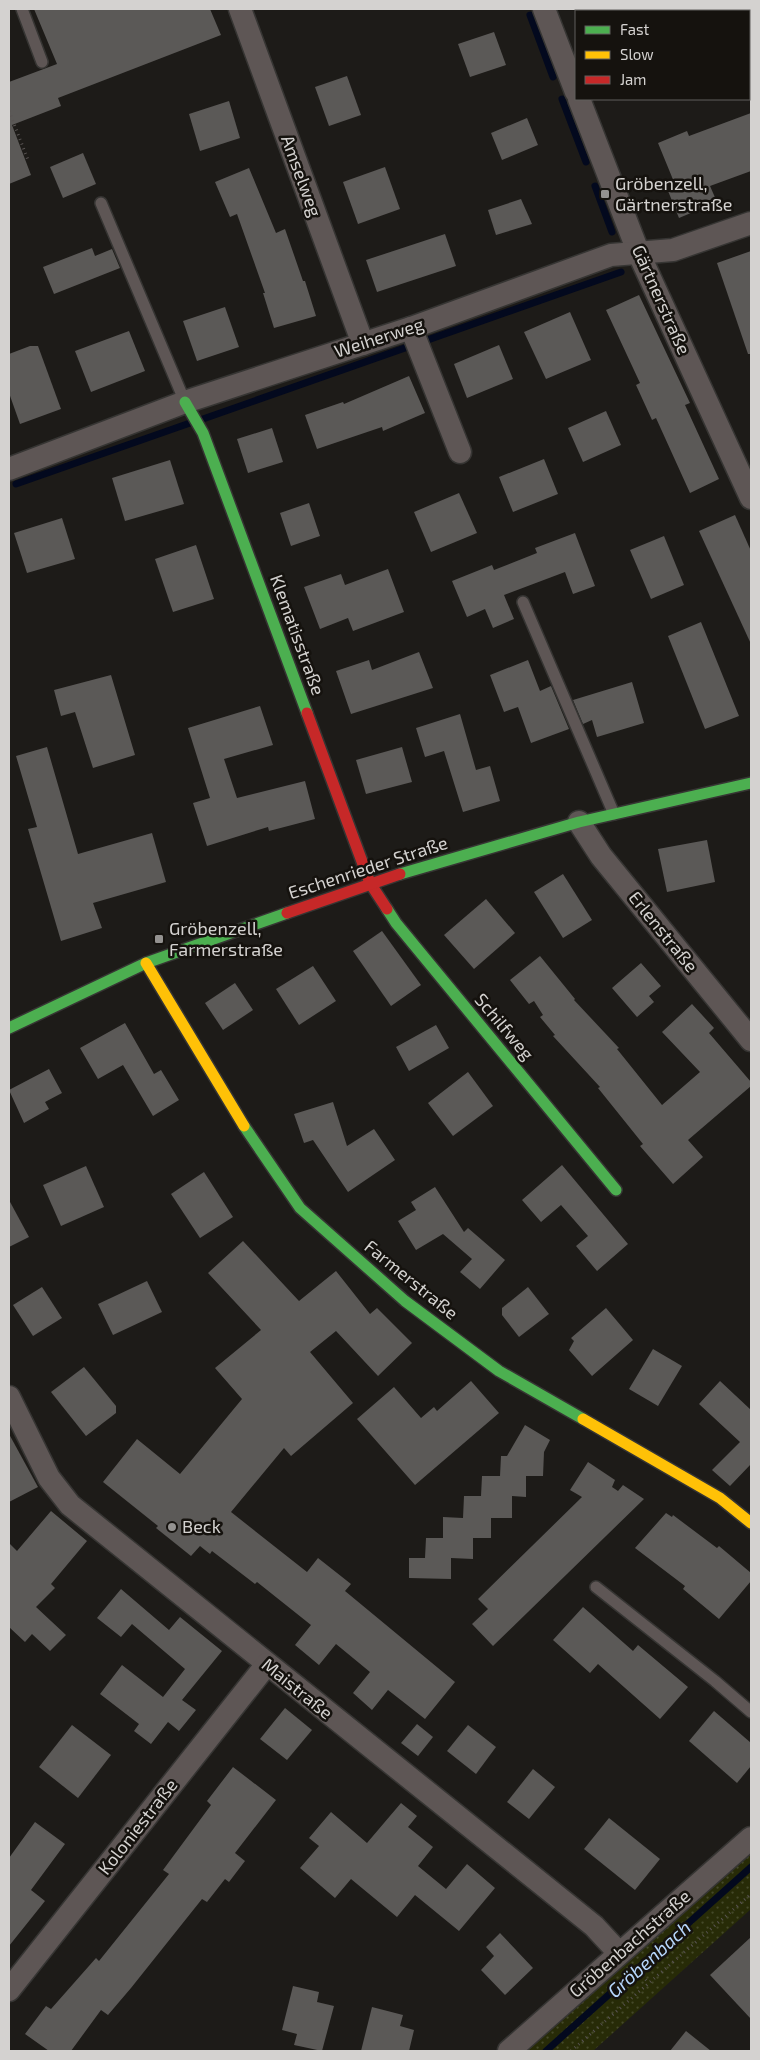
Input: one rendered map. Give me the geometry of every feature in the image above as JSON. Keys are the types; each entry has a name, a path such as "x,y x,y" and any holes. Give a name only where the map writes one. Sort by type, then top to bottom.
{"street":[{"name":"Amselweg","path":"240,9 363,344"},
{"path":"544,9 575,89"},
{"name":"Gärtnerstraße","path":"579,100 639,254 751,498"},
{"name":"Weiherweg","path":"9,469 188,408 363,344 416,342 611,255 673,250 751,222"},
{"path":"416,342 460,452"},
{"name":"Klematisstraße","path":"188,408 201,428 370,883"},
{"name":"Eschenrieder Straße","path":"9,1028 146,963 370,883 579,822 751,783"},
{"name":"Erlenstraße","path":"579,822 601,856 751,1040"},
{"name":"Schilfweg","path":"370,883 396,923 616,1190"},
{"name":"Farmerstraße","path":"146,963 252,1139 300,1208 405,1301 499,1371 720,1498 751,1523"},
{"name":"Maistraße","path":"9,1397 49,1478 70,1505 594,1926 619,1953"},
{"name":"Koloniestraße","path":"9,1990 267,1664"},
{"name":"Gröbenbachstraße","path":"509,2051 751,1838"}],"lane":[{"path":"22,9 42,62"},
{"path":"101,203 188,408"},
{"path":"523,602 614,815"},
{"path":"596,1587 715,1681 751,1712"}],"path":[{"path":"9,111 28,160"},
{"path":"571,2051 751,1894"}],"green space":[{"path":"751,1848 751,1909 593,2051 520,2051"}],"building":[{"path":"34,9 210,9 221,35 58,98 61,106 12,125 31,175 9,184 9,82 57,64"},
{"path":"494,32 506,65 470,77 458,44"},
{"path":"347,76 361,115 329,126 315,87"},
{"path":"229,101 240,138 200,151 189,114"},
{"path":"751,113 751,171 710,186 717,202 679,218 666,186 674,182 658,143 687,131 689,136"},
{"path":"527,118 538,145 502,160 491,133"},
{"path":"83,153 96,184 63,198 50,167"},
{"path":"385,167 400,209 358,224 343,182"},
{"path":"249,168 276,233 285,229 316,316 274,328 263,293 265,293 237,214 230,217 215,182"},
{"path":"521,199 532,224 496,235 488,210"},
{"path":"445,234 456,266 377,292 366,260"},
{"path":"92,248 95,256 112,249 120,268 54,294 43,267"},
{"path":"751,251 751,354 748,354 717,263"},
{"path":"639,295 690,403 685,405 719,479 690,493 656,418 652,420 636,385 640,383 606,310"},
{"path":"225,307 239,347 197,361 183,321"},
{"path":"570,312 591,360 546,379 524,332"},
{"path":"129,331 145,371 91,392 75,351"},
{"path":"499,345 513,379 467,398 454,364"},
{"path":"30,346 38,346 61,409 20,424 9,393 9,354"},
{"path":"409,376 425,413 383,431 382,427 317,449 305,415 343,402 344,404"},
{"path":"606,411 621,445 583,462 568,428"},
{"path":"272,428 283,462 248,473 237,439"},
{"path":"544,459 558,494 513,512 499,477"},
{"path":"170,460 184,504 125,521 112,478"},
{"path":"459,493 477,533 431,552 414,512"},
{"path":"309,503 320,536 291,546 280,513"},
{"path":"735,515 751,551 751,644 699,531"},
{"path":"62,518 75,559 27,573 14,533"},
{"path":"575,533 595,586 573,594 565,572 504,595 514,619 493,628 485,609 467,617 452,581 492,565 494,570 537,553 535,548"},
{"path":"664,536 684,585 651,599 630,550"},
{"path":"196,545 214,599 173,612 155,559"},
{"path":"388,569 404,612 353,631 348,618 320,629 304,587 341,574 345,585"},
{"path":"701,622 739,716 705,729 668,636"},
{"path":"419,652 433,688 351,714 336,671 369,660 372,670"},
{"path":"528,660 540,691 551,686 569,729 531,743 518,707 504,712 490,675"},
{"path":"111,675 135,755 93,768 75,712 61,716 54,690"},
{"path":"632,682 644,723 597,737 592,720 583,724 573,700"},
{"path":"260,706 273,745 224,759 237,798 305,781 315,819 269,831 268,827 207,846 193,803 210,798 188,728"},
{"path":"460,714 476,770 490,766 500,801 463,812 444,751 425,757 416,728"},
{"path":"47,747 78,854 152,833 166,882 93,903 102,928 61,941 28,829 37,827 16,756"},
{"path":"402,747 412,782 366,794 356,760"},
{"path":"707,840 715,882 667,892 658,849"},
{"path":"563,874 592,920 563,938 534,892"},
{"path":"486,899 515,933 474,969 444,935"},
{"path":"382,931 421,985 391,1006 353,951"},
{"path":"540,956 574,1000 619,1048 617,1049 662,1105 700,1072 662,1032 692,1004 714,1028 709,1033 751,1082 751,1086 688,1140 703,1157 673,1184 640,1146 643,1144 598,1088 600,1087 553,1036 555,1035 540,1017 543,1015 534,1001 529,1004 510,980"},
{"path":"641,963 661,986 649,996 654,1002 637,1017 612,988"},
{"path":"313,966 336,1001 299,1025 276,989"},
{"path":"235,983 253,1010 223,1030 205,1003"},
{"path":"125,1023 154,1074 161,1070 179,1100 153,1116 123,1065 98,1079 80,1048"},
{"path":"436,1025 449,1048 409,1071 396,1047"},
{"path":"49,1069 62,1093 45,1102 49,1109 24,1123 9,1090"},
{"path":"468,1072 493,1106 453,1136 428,1103"},
{"path":"333,1102 347,1146 374,1129 395,1160 348,1192 313,1140 304,1143 294,1114"},
{"path":"562,1165 628,1244 597,1271 576,1246 588,1236 561,1205 541,1222 522,1200"},
{"path":"86,1166 104,1207 61,1226 43,1185"},
{"path":"204,1172 233,1217 200,1238 171,1194"},
{"path":"435,1187 464,1232 468,1228 505,1260 480,1289 460,1272 472,1259 443,1234 416,1250 398,1221 416,1210 411,1202"},
{"path":"9,1200 29,1237 9,1247"},
{"path":"243,1241 299,1301 336,1271 370,1314 377,1308 412,1343 378,1376 336,1331 310,1352 353,1403 291,1456 284,1448 231,1512 307,1572 318,1558 351,1584 345,1591 455,1682 425,1719 388,1690 372,1710 353,1693 370,1672 336,1644 319,1665 295,1645 311,1625 257,1582 255,1584 212,1551 210,1554 200,1546 191,1556 156,1528 158,1526 103,1482 137,1439 180,1474 242,1399 215,1368 261,1330 208,1273"},
{"path":"147,1281 162,1312 113,1335 98,1304"},
{"path":"42,1287 62,1318 33,1336 13,1305"},
{"path":"528,1287 549,1314 519,1337 502,1315 502,1308"},
{"path":"606,1308 633,1340 592,1376 569,1350 574,1341 571,1338"},
{"path":"653,1349 682,1366 658,1406 629,1389"},
{"path":"84,1367 116,1406 116,1413 86,1436 51,1392"},
{"path":"471,1381 499,1413 415,1485 357,1419 394,1387 421,1418 434,1407 437,1411"},
{"path":"720,1381 751,1410 751,1464 730,1486 712,1470 740,1442 699,1404"},
{"path":"525,1425 550,1440 544,1452 543,1476 526,1476 526,1497 512,1496 512,1518 491,1518 491,1538 473,1538 473,1559 451,1558 451,1579 409,1578 409,1558 425,1558 426,1538 443,1538 443,1517 463,1518 464,1496 481,1496 482,1476 500,1476 501,1456 507,1456"},
{"path":"9,1434 38,1487 9,1502"},
{"path":"588,1462 615,1480 612,1487 618,1491 623,1485 644,1499 493,1646 472,1624 488,1609 478,1599 582,1497 570,1490"},
{"path":"51,1511 87,1541 51,1584 55,1588 36,1607 66,1635 50,1651 32,1634 25,1642 9,1627 9,1543 17,1551"},
{"path":"666,1513 672,1517 673,1515 717,1548 719,1546 751,1573 751,1581 719,1619 683,1589 685,1586 635,1548"},
{"path":"121,1589 169,1630 180,1617 222,1651 182,1700 196,1710 179,1731 168,1722 151,1744 134,1731 139,1724 100,1694 122,1665 163,1697 185,1669 132,1624 121,1637 97,1618"},
{"path":"583,1607 633,1651 638,1645 688,1687 660,1719 598,1664 590,1673 553,1640"},
{"path":"285,1708 312,1730 287,1760 260,1739"},
{"path":"714,1711 751,1743 751,1766 737,1783 689,1741"},
{"path":"417,1724 433,1737 418,1756 401,1743"},
{"path":"72,1725 111,1755 78,1798 39,1767"},
{"path":"468,1725 496,1747 476,1774 447,1751"},
{"path":"233,1767 276,1800 235,1853 245,1861 229,1882 225,1879 207,1902 202,1899 108,2015 101,2010 71,2051 49,2051 25,2034 46,2006 51,2009 96,1958 99,1961 169,1874 163,1870 211,1805 207,1801"},
{"path":"533,1769 555,1787 529,1819 507,1802"},
{"path":"401,1803 417,1816 408,1827 433,1847 418,1866 446,1889 467,1864 495,1888 459,1931 415,1895 397,1917 351,1879 335,1898 300,1868 319,1846 309,1838 331,1812 367,1843"},
{"path":"609,1818 660,1859 635,1890 584,1849"},
{"path":"35,1822 65,1844 31,1890 45,1901 9,1946 9,1858"},
{"path":"500,1933 533,1968 505,1995 481,1970 494,1956 486,1947"},
{"path":"751,1937 751,2019 710,1975"},
{"path":"293,1986 319,1992 317,2002 334,2006 322,2051 294,2045 297,2034 282,2030"},
{"path":"372,2007 403,2015 400,2026 414,2030 409,2051 361,2051"},
{"path":"686,2031 711,2051 670,2051"}],"waterway":[{"path":"530,15 553,77"},
{"path":"562,99 586,162"},
{"path":"595,186 612,232"},
{"path":"203,419 621,272"},
{"path":"16,484 190,423"},
{"name":"Gröbenbach","path":"546,2051 751,1867"}],"traffic: fast":[{"path":"185,402 203,433 307,713"},
{"path":"400,874 579,822 751,783"},
{"path":"387,909 396,923 616,1190"},
{"path":"9,1028 146,963 287,913"},
{"path":"244,1126 300,1208 405,1301 499,1371 583,1419"}],"traffic: slow":[{"path":"146,963 244,1126"},
{"path":"583,1419 720,1498 751,1523"}],"traffic: jam":[{"path":"307,713 370,883 387,909"},
{"path":"287,913 400,874"}],"place":[{"name":"Gröbenzell, Gärtnerstraße","path":"605,194"},
{"name":"Gröbenzell, Farmerstraße","path":"159,939"},
{"name":"Beck","path":"172,1527"}]}
